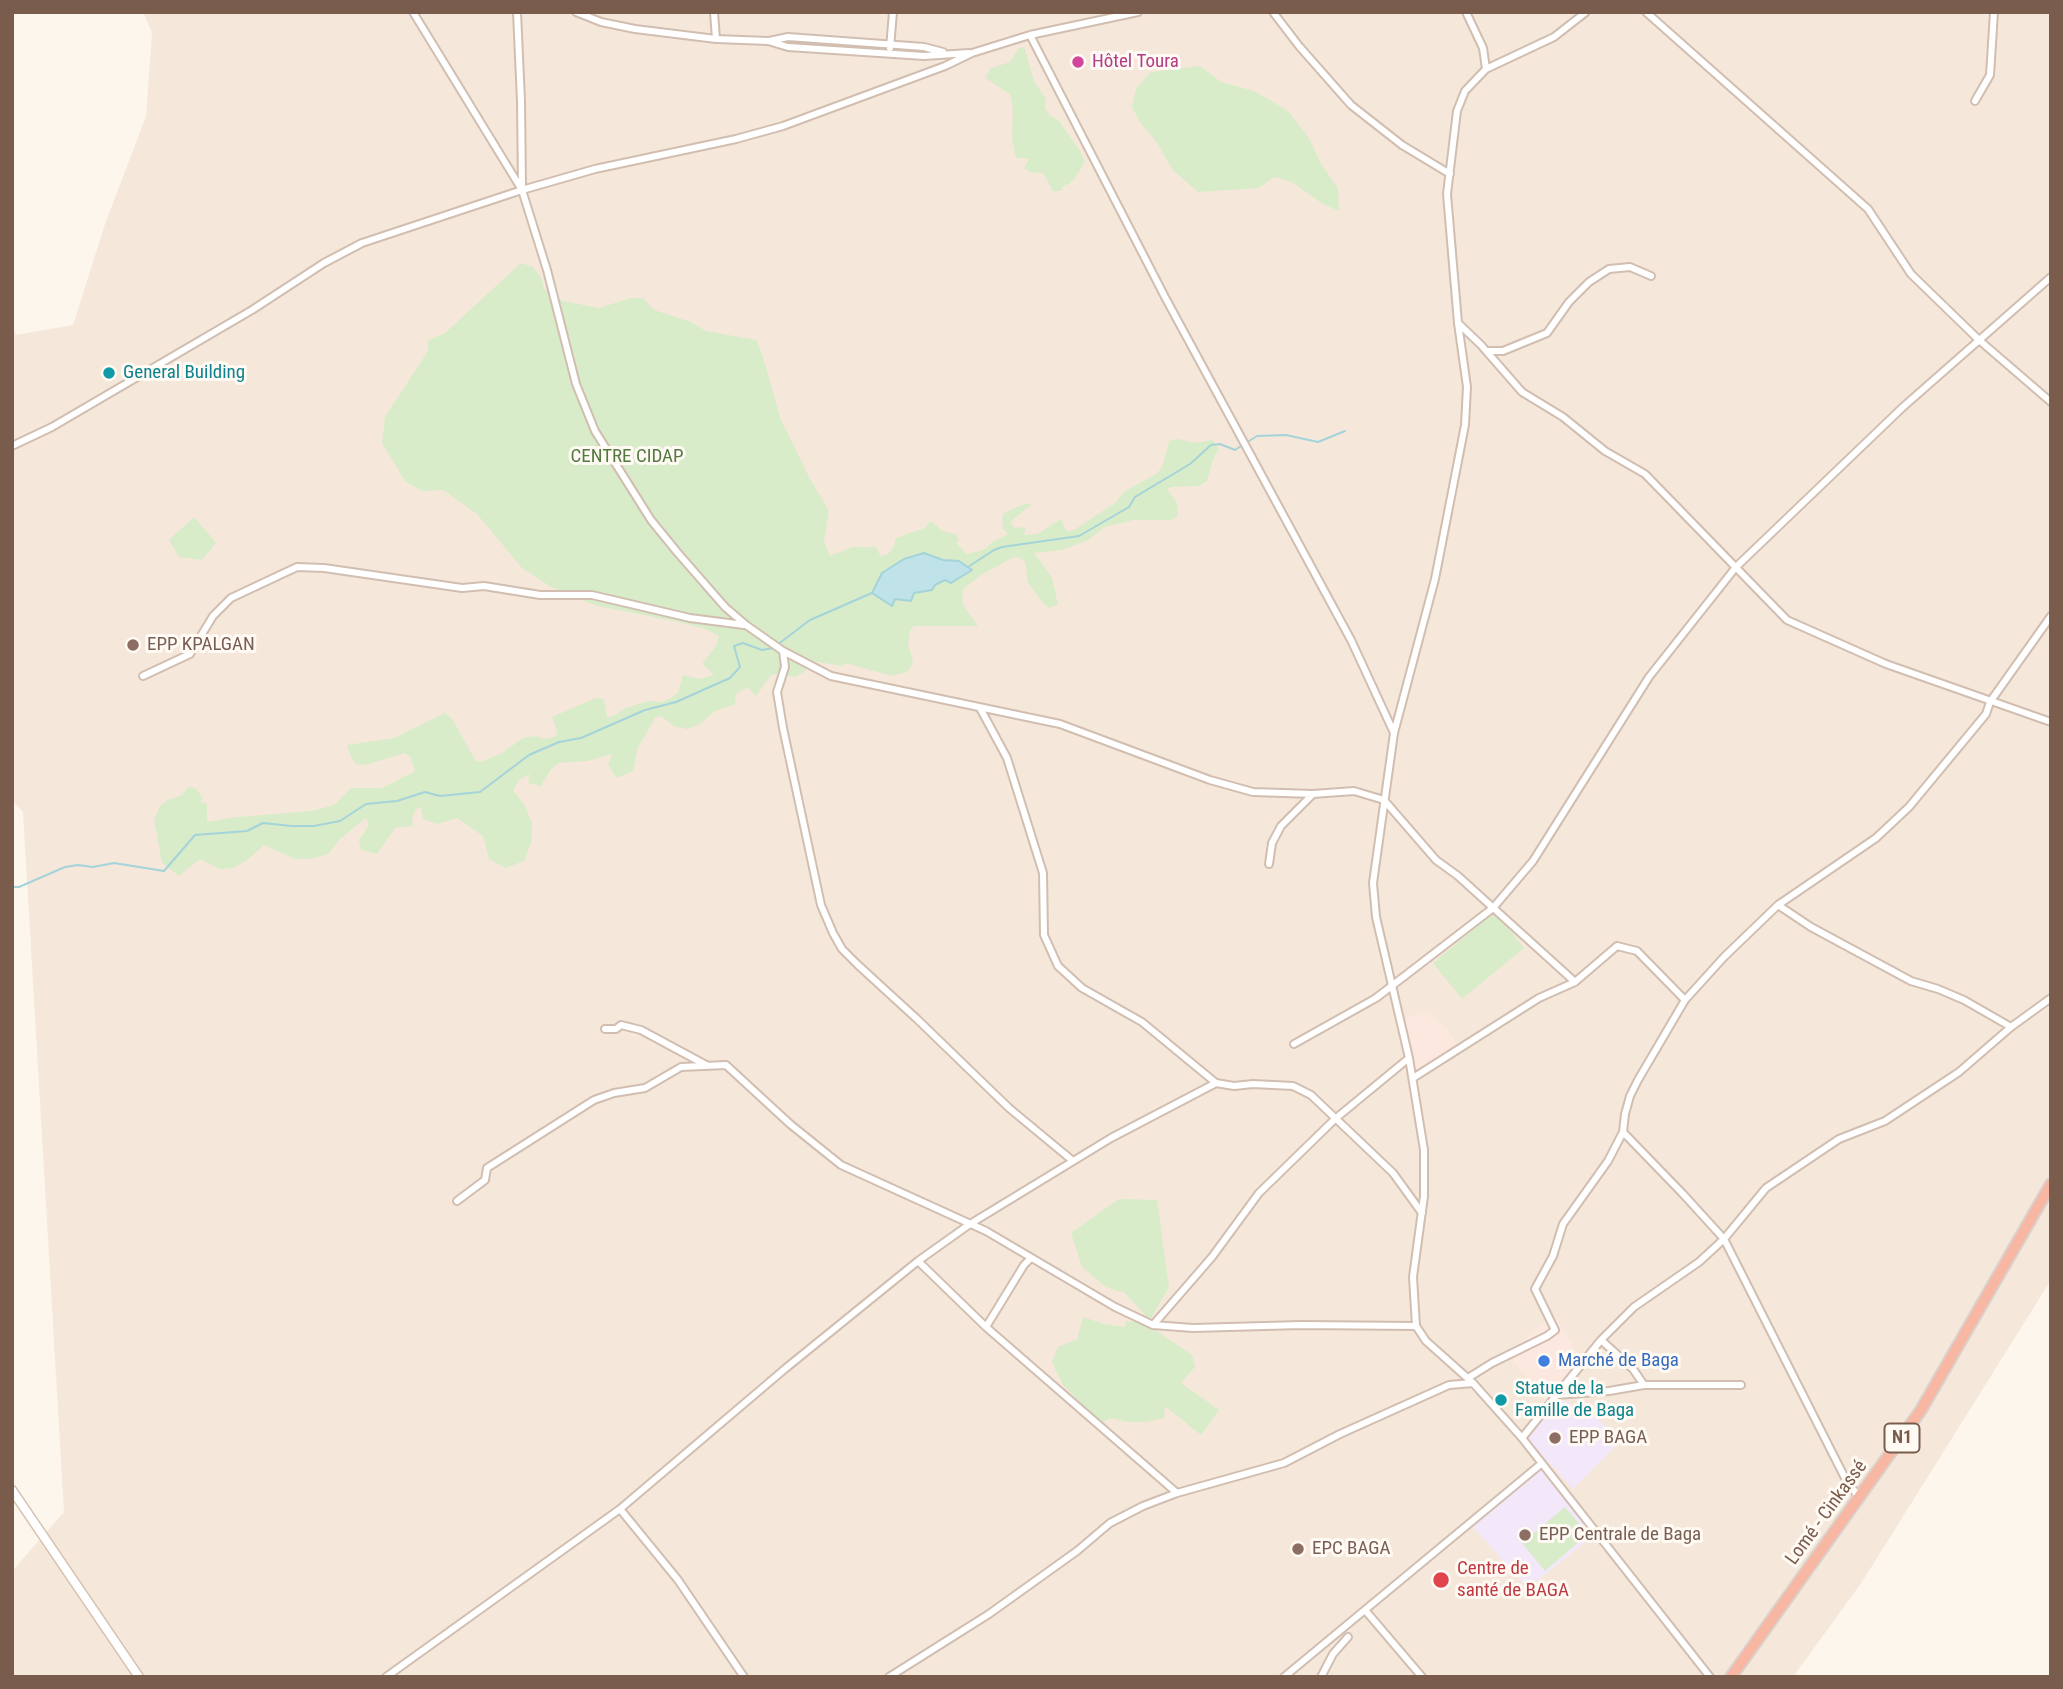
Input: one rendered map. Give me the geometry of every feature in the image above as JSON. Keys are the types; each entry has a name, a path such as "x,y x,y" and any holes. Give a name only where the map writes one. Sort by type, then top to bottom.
{"highway":[{"name":"Lomé - Cinkassé","path":"1731,1677 1922,1410 2051,1184"}],"main road":[{"path":"12,1490 139,1677"}],"street":[{"path":"413,12 522,190 547,270 576,384 595,431 668,542 725,607 746,625 777,648 831,676 1060,724 1210,780 1253,792 1313,794 1354,791 1384,800 1436,860 1458,876 1575,982"},
{"path":"517,12 522,101 522,190"},
{"path":"576,12 601,22 635,29 716,39 768,41 799,48 924,56 972,53"},
{"path":"714,12 716,39"},
{"path":"889,53 893,12"},
{"path":"12,446 75,414 252,310 324,263 362,243 522,190 606,167 783,126 972,53 1030,35 1138,12"},
{"path":"1273,12 1299,47 1351,105 1402,145 1450,174"},
{"path":"1466,12 1483,48 1486,69"},
{"path":"1586,12 1554,37 1486,69 1465,91 1457,111 1447,194 1458,323 1467,387 1465,425 1435,579 1394,733 1373,883 1376,918 1413,1078 1426,1169 1413,1277 1416,1326 1426,1341 1471,1381 1522,1438 1710,1677"},
{"path":"1646,12 1868,209 1911,274 1979,340 2051,402"},
{"path":"1975,101 1990,75 1994,12"},
{"path":"1030,35 1241,439 1350,640 1394,733"},
{"path":"768,41 788,37 924,47 948,53"},
{"path":"799,48 801,38"},
{"path":"838,50 839,41"},
{"path":"1487,351 1503,351 1547,333 1569,302 1589,282 1609,270 1630,267 1651,276"},
{"path":"1294,1044 1393,986 1493,908 1533,861 1649,677 1736,567 1903,407 2051,277"},
{"path":"1458,323 1533,401 1563,417 1605,451 1645,474 1787,621 1886,664 2051,722"},
{"path":"143,676 190,654 213,616 231,598 297,567 324,568 462,588 484,586 540,595 592,595 690,618 746,625"},
{"path":"889,1677 989,1614 1077,1551 1110,1523 1177,1493 1284,1463 1339,1434 1449,1385 1471,1381 1492,1363 1555,1330 1535,1289 1553,1256 1563,1224 1608,1161 1623,1132 1630,1096 1685,1000 1724,957 1778,905 1876,838 1909,807 1986,714 1990,702 2051,616"},
{"path":"777,648 785,667 777,692 783,728 821,905 832,933 842,949 858,965 1009,1108 1073,1161"},
{"path":"981,708 1007,758 1044,873 1044,935 1058,966 1082,988 1142,1022 1216,1083 1234,1086 1293,1086 1311,1095 1393,1173 1422,1213"},
{"path":"1269,864 1272,842 1281,826 1313,794"},
{"path":"1778,905 1811,927 1911,981 1964,1000 2011,1027"},
{"path":"1413,1078 1539,998 1575,982 1617,946 1637,951 1685,1000"},
{"path":"1522,1438 1601,1340 1634,1307 1699,1262 1724,1239 1766,1188 1839,1139 1885,1121 1959,1072 2011,1027 2051,998"},
{"path":"605,1030 616,1029 621,1025 641,1030 706,1065"},
{"path":"1153,1325 1212,1257 1259,1193 1335,1119 1409,1058"},
{"path":"457,1201 485,1180 487,1168 594,1100 614,1093 645,1088 681,1067 726,1065 790,1124 841,1165 970,1224 1115,1307 1153,1325 1193,1328 1416,1326"},
{"path":"386,1677 620,1509 786,1368 918,1261 970,1224 1111,1138 1216,1083"},
{"path":"1623,1132 1724,1239 1847,1482 1860,1498"},
{"path":"986,1327 1030,1259"},
{"path":"918,1261 986,1327 1177,1493"},
{"path":"1601,1340 1633,1369 1644,1385"},
{"path":"1556,1395 1644,1385 1741,1385"},
{"path":"1284,1677 1541,1464"},
{"path":"620,1509 678,1580 744,1677"},
{"path":"1365,1610 1422,1677"},
{"path":"1321,1677 1333,1654 1348,1637"}],"shaded area":[{"path":"143,12 2051,12 2051,1280 1862,1582 1793,1677 12,1677 12,1571 64,1512 23,812 12,800 12,325 16,335 73,325 105,224 146,116 152,33"},
{"path":"1415,1015 1431,1015 1457,1043 1415,1074 1405,1019"},
{"name":"Marché de Baga","path":"1554,1314 1581,1360 1545,1403 1513,1360 1518,1345"},
{"name":"EPP BAGA","path":"1556,1397 1590,1413 1622,1440 1573,1489 1525,1436"},
{"name":"EPP Centrale de Baga","path":"1541,1468 1593,1536 1528,1588 1472,1526"}],"green space":[{"path":"1024,47 1034,81 1046,99 1045,108 1050,116 1058,120 1085,162 1074,179 1064,185 1061,191 1053,191 1043,173 1030,172 1024,168 1029,159 1016,158 1012,139 1013,109 1010,94 985,78 991,68 1010,62 1019,48"},
{"path":"1200,66 1221,82 1254,91 1288,111 1309,138 1321,164 1338,188 1339,211 1323,204 1292,182 1274,177 1259,188 1198,192 1173,170 1132,107 1136,89 1151,72"},
{"name":"CENTRE CIDAP","path":"521,263 533,267 542,279 544,289 563,301 599,308 631,298 643,298 654,310 691,322 706,331 756,340 781,420 829,511 824,542 830,556 852,547 876,547 881,557 894,547 896,538 925,528 930,521 943,531 955,534 959,539 956,543 967,554 976,552 1008,534 1003,529 1002,516 1005,512 1025,504 1032,504 1010,522 1015,528 1026,527 1024,535 1037,534 1061,519 1065,529 1074,530 1115,503 1125,491 1156,474 1162,468 1169,441 1178,439 1194,443 1212,440 1219,449 1207,481 1199,486 1167,489 1177,503 1178,516 1171,520 1133,520 1105,527 1088,540 1062,550 1034,553 1052,577 1058,605 1049,608 1043,603 1028,583 1025,562 1019,557 1012,558 964,588 963,605 978,626 914,626 910,631 908,643 913,663 907,672 892,676 845,663 841,666 813,661 804,672 795,677 771,675 756,696 747,687 736,694 735,704 715,711 700,724 688,729 676,727 660,716 655,718 638,747 633,771 617,778 608,765 612,754 588,761 559,763 551,769 541,786 528,783 530,774 519,780 513,790 525,806 532,823 531,843 524,861 506,868 489,859 483,836 457,818 437,824 423,819 421,807 415,810 413,826 395,828 377,854 361,850 359,840 369,825 366,818 340,839 328,854 311,859 295,859 264,845 246,861 233,868 220,869 200,859 179,876 162,863 154,820 160,806 167,800 182,795 188,787 195,788 203,798 200,802 207,804 207,822 312,811 334,805 351,788 383,788 415,771 411,758 405,753 357,765 347,745 394,738 445,713 452,719 476,761 483,761 502,753 523,738 554,737 558,734 552,717 596,698 604,699 607,717 611,717 626,708 648,701 662,702 671,698 678,692 683,675 701,679 714,675 702,664 716,646 719,636 679,622 597,606 551,587 522,568 477,514 443,490 422,491 405,481 382,443 385,417 428,351 428,341 445,333"},
{"path":"194,517 216,543 202,560 179,557 169,540"},
{"path":"1495,912 1524,948 1462,999 1433,963"},
{"path":"1119,1199 1157,1200 1169,1287 1150,1320 1125,1293 1106,1287 1082,1267 1071,1233"},
{"path":"1083,1317 1125,1327 1126,1321 1137,1322 1155,1330 1192,1355 1195,1367 1181,1383 1219,1410 1201,1435 1165,1406 1164,1418 1128,1422 1111,1418 1101,1423 1063,1385 1052,1362 1058,1347 1077,1339"},
{"path":"1565,1507 1588,1534 1545,1571 1522,1543"}],"water":[{"path":"924,553 943,560 959,561 972,570 951,583 945,580 935,585 932,590 914,593 911,601 895,599 892,606 872,593 882,573 904,559"}],"waterway":[{"path":"1246,443 1257,436 1286,435 1318,442 1345,431"},
{"path":"968,567 1002,547 1079,536 1129,507 1135,497 1190,464 1211,445 1220,444 1235,450 1241,446"},
{"path":"777,645 810,620 872,593"},
{"path":"12,887 19,887 65,867 78,865 93,867 114,863 164,871 195,835 247,831 263,823 314,826 340,821 366,804 397,801 425,792 440,796 480,792 529,755 559,742 581,738 645,710 676,702 730,678 740,667 734,646 743,643 762,650 773,648"}],"place":[{"name":"Hôtel Toura","path":"1078,62"},
{"name":"General Building","path":"109,373"},
{"name":"EPP KPALGAN","path":"133,645"},
{"name":"Marché de Baga","path":"1544,1361"},
{"name":"Statue de la Famille de Baga","path":"1501,1400"},
{"name":"EPP BAGA","path":"1555,1438"},
{"name":"EPP Centrale de Baga","path":"1525,1535"},
{"name":"EPC BAGA","path":"1298,1549"},
{"name":"Centre de santé de BAGA","path":"1441,1580"}]}
